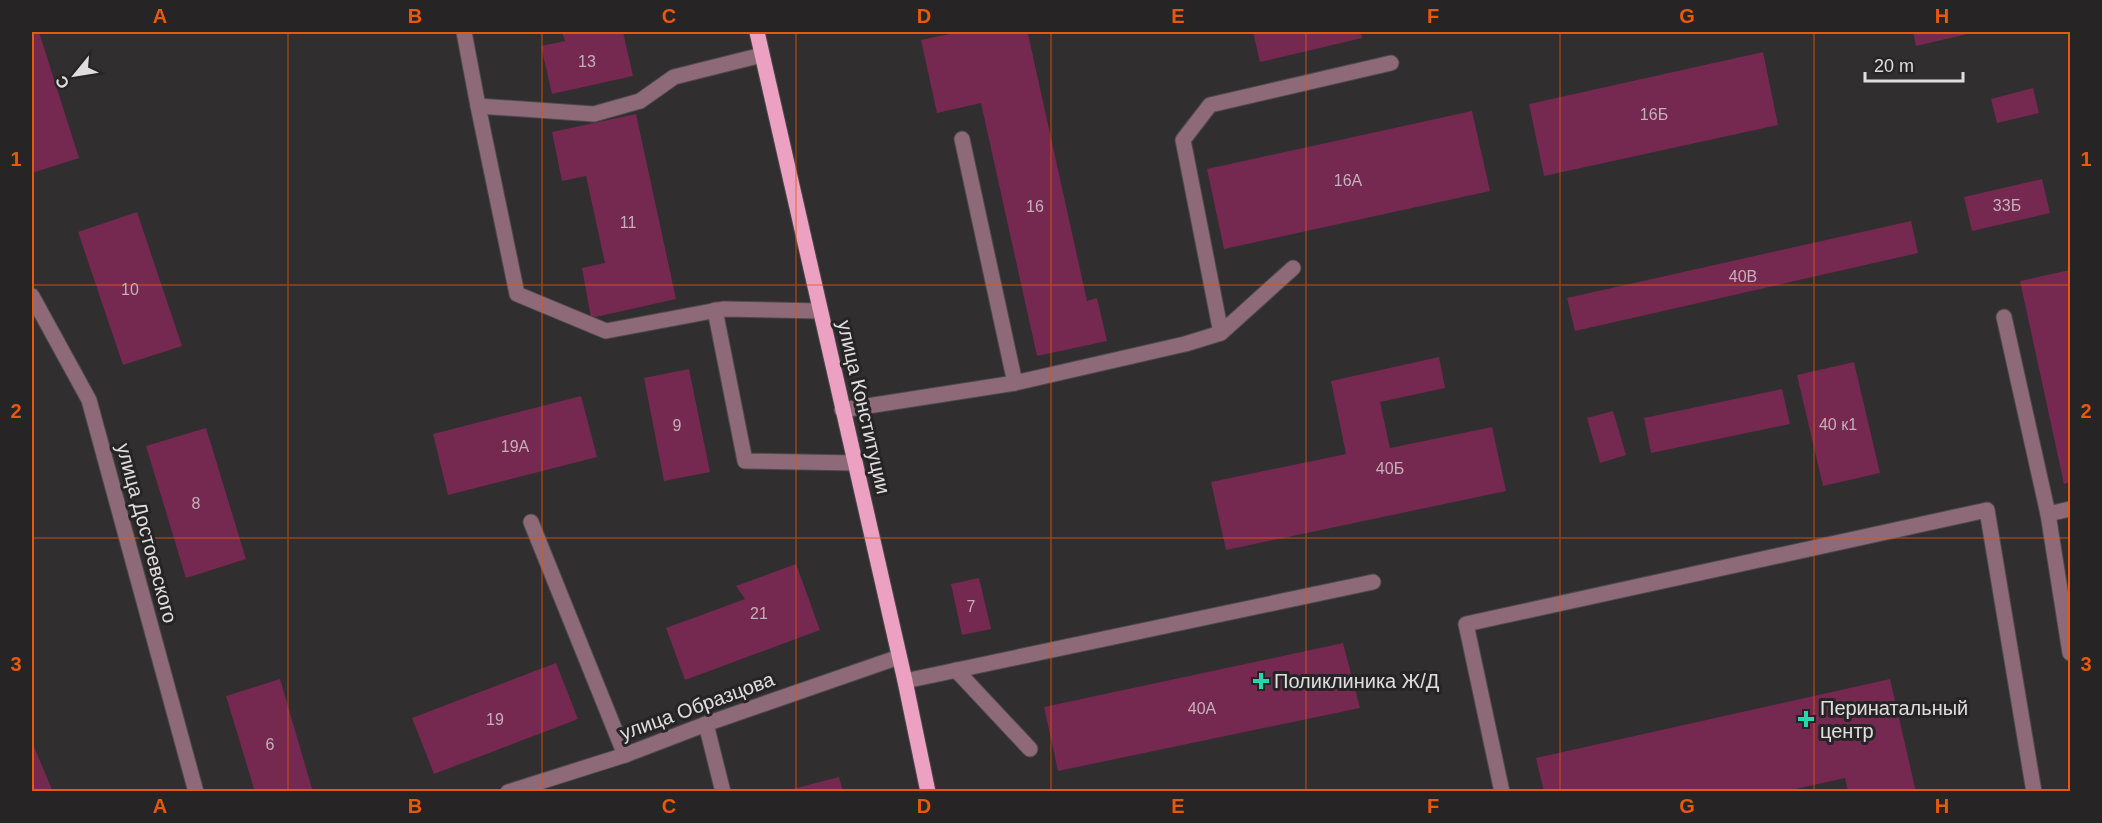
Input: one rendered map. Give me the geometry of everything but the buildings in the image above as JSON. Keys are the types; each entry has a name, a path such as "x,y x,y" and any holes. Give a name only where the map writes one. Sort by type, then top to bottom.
{"main road":[{"name":"улица Конституции","path":"757,32 905,681 928,792"}],"street":[{"path":"464,32 517,294 606,331 723,309 820,311"},
{"path":"478,106 594,114 640,101 674,77 762,54"},
{"path":"1221,333 1183,140 1210,105 1391,63"},
{"path":"962,139 1015,383"},
{"path":"842,410 1015,383 1185,344 1221,333 1293,268"},
{"name":"улица Достоевского","path":"32,296 89,400 196,792"},
{"path":"715,310 745,461 855,463"},
{"path":"2004,317 2048,514 2070,653"},
{"path":"2048,514 2070,509"},
{"path":"1502,792 1466,624 1987,510 2034,792"},
{"path":"531,522 625,755"},
{"path":"905,681 1374,582"},
{"name":"улица Образцова","path":"508,792 625,755 706,724 899,657"},
{"path":"956,670 1030,749"},
{"path":"706,724 723,792"}],"place":[{"name":"Поликлиника Ж/Д","path":"1261,681"},
{"name":"Перинатальный центр","path":"1806,719"}]}
